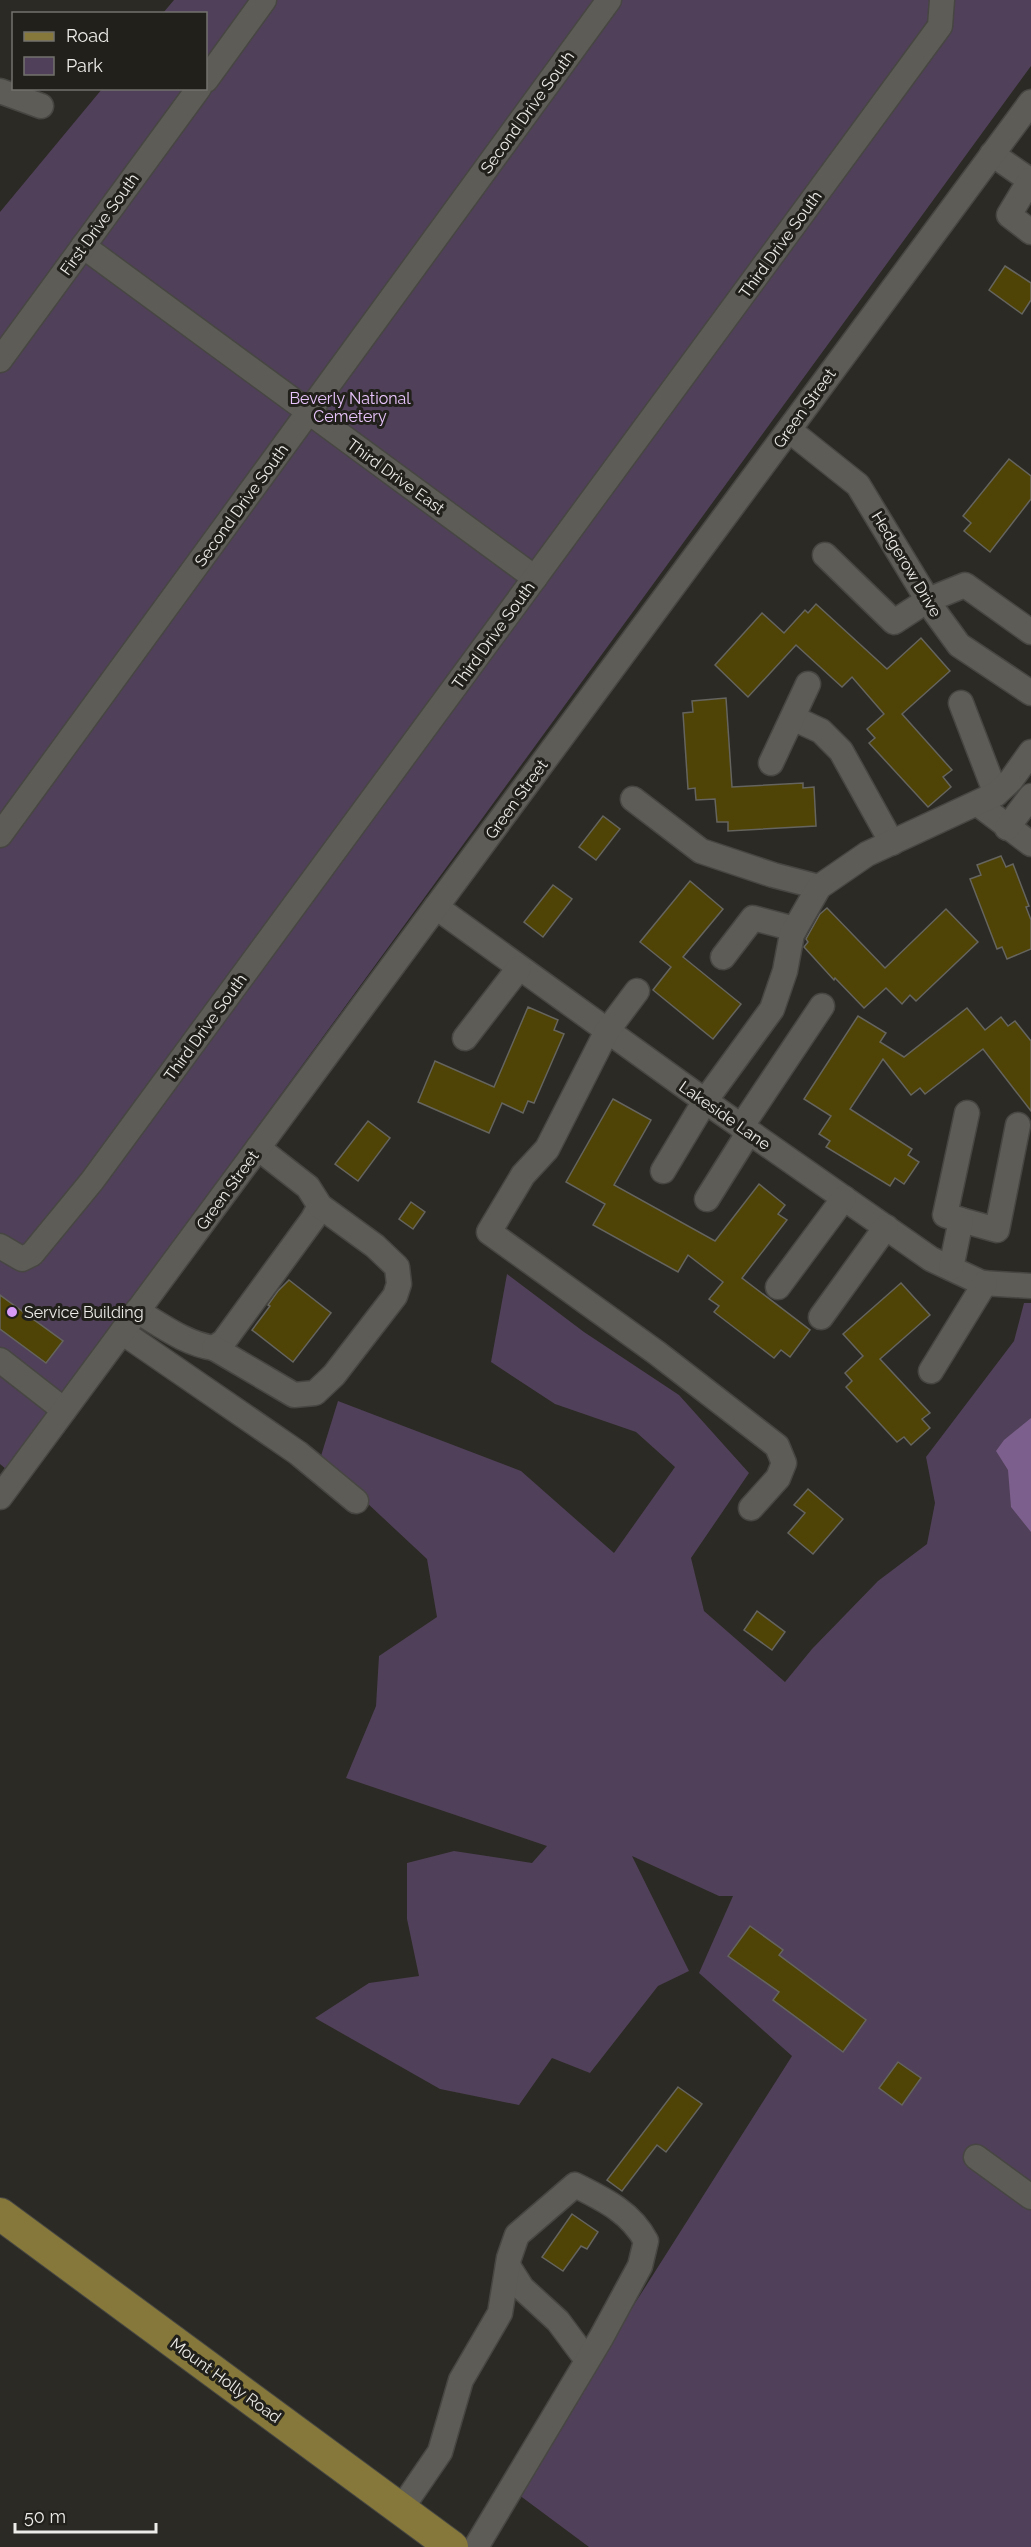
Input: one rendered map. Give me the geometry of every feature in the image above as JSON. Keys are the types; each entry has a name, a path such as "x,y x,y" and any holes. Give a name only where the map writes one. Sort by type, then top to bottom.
{"main road":[{"name":"Mount Holly Road","path":"3,2224 452,2547"}],"street":[{"path":"207,79 264,0"},
{"name":"Second Drive South","path":"0,835 609,0"},
{"name":"Third Drive South","path":"0,1246 22,1259 33,1254 92,1181 940,26 942,0"},
{"name":"First Drive South","path":"0,360 198,90"},
{"path":"0,91 41,106"},
{"name":"Green Street","path":"0,1497 1031,102"},
{"path":"992,154 1030,180 1009,215 1031,232"},
{"name":"Third Drive East","path":"83,246 535,578"},
{"name":"Hedgerow Drive","path":"789,430 858,485 928,600 959,645 1031,693"},
{"path":"825,555 894,622 928,600 965,585 1031,632"},
{"path":"771,763 808,684"},
{"path":"961,702 987,799 1007,828 1031,844"},
{"path":"793,718 821,731 841,751 892,843"},
{"path":"663,1171 705,1101 772,1009 785,971 795,929 819,886 867,854 987,799 1011,780 1031,752"},
{"path":"1007,828 1031,796"},
{"path":"633,799 701,851 773,875 819,886"},
{"name":"Lakeside Lane","path":"436,907 745,1130 931,1259 985,1283 1031,1286"},
{"path":"723,957 753,918 795,929"},
{"path":"465,1038 519,968"},
{"path":"637,991 607,1031 548,1149 523,1175 489,1232 657,1353 777,1446 784,1463 778,1478 751,1508"},
{"path":"707,1199 745,1130 822,1006"},
{"path":"967,1113 945,1215 998,1230 1018,1125"},
{"path":"137,1311 179,1336 202,1347 214,1348 294,1395 315,1393 334,1376 395,1296 399,1284 397,1267 375,1246 320,1206 308,1187 258,1148"},
{"path":"778,1287 844,1198"},
{"path":"214,1348 224,1341 248,1310 320,1206"},
{"path":"951,1268 961,1220"},
{"path":"821,1317 886,1227"},
{"path":"931,1371 985,1283"},
{"path":"122,1332 298,1453 356,1500"},
{"path":"0,1360 64,1410"},
{"path":"976,2157 1031,2197"},
{"path":"401,2510 440,2452 461,2380 500,2313 508,2266 517,2235 575,2185 608,2201 638,2225 646,2241 640,2266 476,2547"},
{"path":"508,2266 522,2288 558,2321 587,2360"}],"green space":[{"name":"Beverly National Cemetery","path":"174,0 1031,0 1031,66 7,1470 0,1464 0,212 101,90 207,90 207,12 164,12"},
{"path":"507,1274 584,1332 679,1395 749,1473 691,1558 704,1611 785,1682 812,1649 878,1581 927,1544 935,1503 926,1457 1014,1341 1024,1303 1031,1303 1031,2547 589,2547 515,2492 792,2056 699,1973 733,1896 719,1896 632,1856 689,1971 658,1986 590,2073 552,2058 519,2105 440,2089 315,2018 369,1983 419,1976 407,1919 407,1863 454,1851 532,1863 547,1846 346,1778 376,1706 379,1656 437,1617 427,1559 320,1459 338,1401 521,1471 614,1553 675,1467 636,1432 555,1404 491,1362"}],"shaded area":[{"path":"1031,1418 1031,1532 1011,1507 1008,1470 996,1451 1004,1440"}],"building":[{"path":"1005,266 1031,283 1031,300 1022,314 989,290"},
{"path":"1009,459 1031,476 1031,499 990,552 964,531 971,523 963,516"},
{"path":"816,604 887,669 921,638 950,671 902,714 952,770 943,777 951,787 928,807 869,743 875,738 867,729 884,714 852,677 842,687 796,645 748,697 715,665 762,613 784,633 805,610 808,613"},
{"path":"726,698 732,787 803,783 803,788 814,787 816,826 728,831 728,822 717,822 715,799 696,800 695,788 688,789 683,713 693,712 692,701"},
{"path":"603,816 620,829 596,860 579,847"},
{"path":"1001,856 1006,867 1013,864 1029,906 1026,907 1031,920 1031,949 1007,959 1002,947 997,949 970,879 981,875 977,865"},
{"path":"690,881 723,909 683,957 741,1004 713,1039 653,990 671,967 640,942"},
{"path":"553,885 572,899 543,937 524,922"},
{"path":"827,908 885,968 946,909 978,942 916,1001 910,995 902,1004 886,988 864,1008 804,947 820,914"},
{"path":"528,1007 558,1020 554,1030 564,1034 534,1103 528,1101 523,1113 502,1103 489,1133 418,1102 435,1061 494,1087"},
{"path":"967,1008 985,1030 1001,1017 1008,1026 1015,1021 1031,1041 1031,1111 983,1049 925,1094 920,1088 911,1095 883,1059 850,1109 912,1149 908,1155 919,1162 904,1184 895,1178 890,1186 826,1147 830,1141 819,1134 831,1116 804,1099 858,1016 886,1033 880,1042 904,1057"},
{"path":"613,1099 651,1120 614,1185 715,1241 759,1184 785,1205 778,1214 787,1220 742,1278 810,1330 790,1357 781,1350 774,1358 714,1312 719,1306 709,1299 723,1282 688,1255 678,1272 593,1225 605,1204 566,1182"},
{"path":"368,1121 390,1138 358,1181 335,1164"},
{"path":"411,1202 425,1212 413,1229 399,1219"},
{"path":"289,1280 331,1313 293,1362 252,1330 278,1291"},
{"path":"901,1283 930,1315 880,1359 930,1413 922,1419 930,1428 911,1445 904,1437 897,1442 846,1387 852,1381 845,1373 863,1356 843,1334"},
{"name":"Service Building","path":"0,1295 63,1341 46,1363 0,1329"},
{"path":"808,1489 843,1519 813,1554 788,1533 805,1513 794,1505"},
{"path":"757,1611 785,1632 772,1650 744,1630"},
{"path":"750,1926 783,1950 779,1955 866,2020 843,2052 773,2000 779,1992 728,1956"},
{"path":"898,2062 921,2078 902,2105 879,2088"},
{"path":"678,2087 702,2104 666,2152 657,2145 622,2191 607,2180"},
{"path":"572,2214 598,2232 587,2249 581,2246 563,2271 542,2257"}],"place":[{"name":"Service Building","path":"12,1312"}]}
